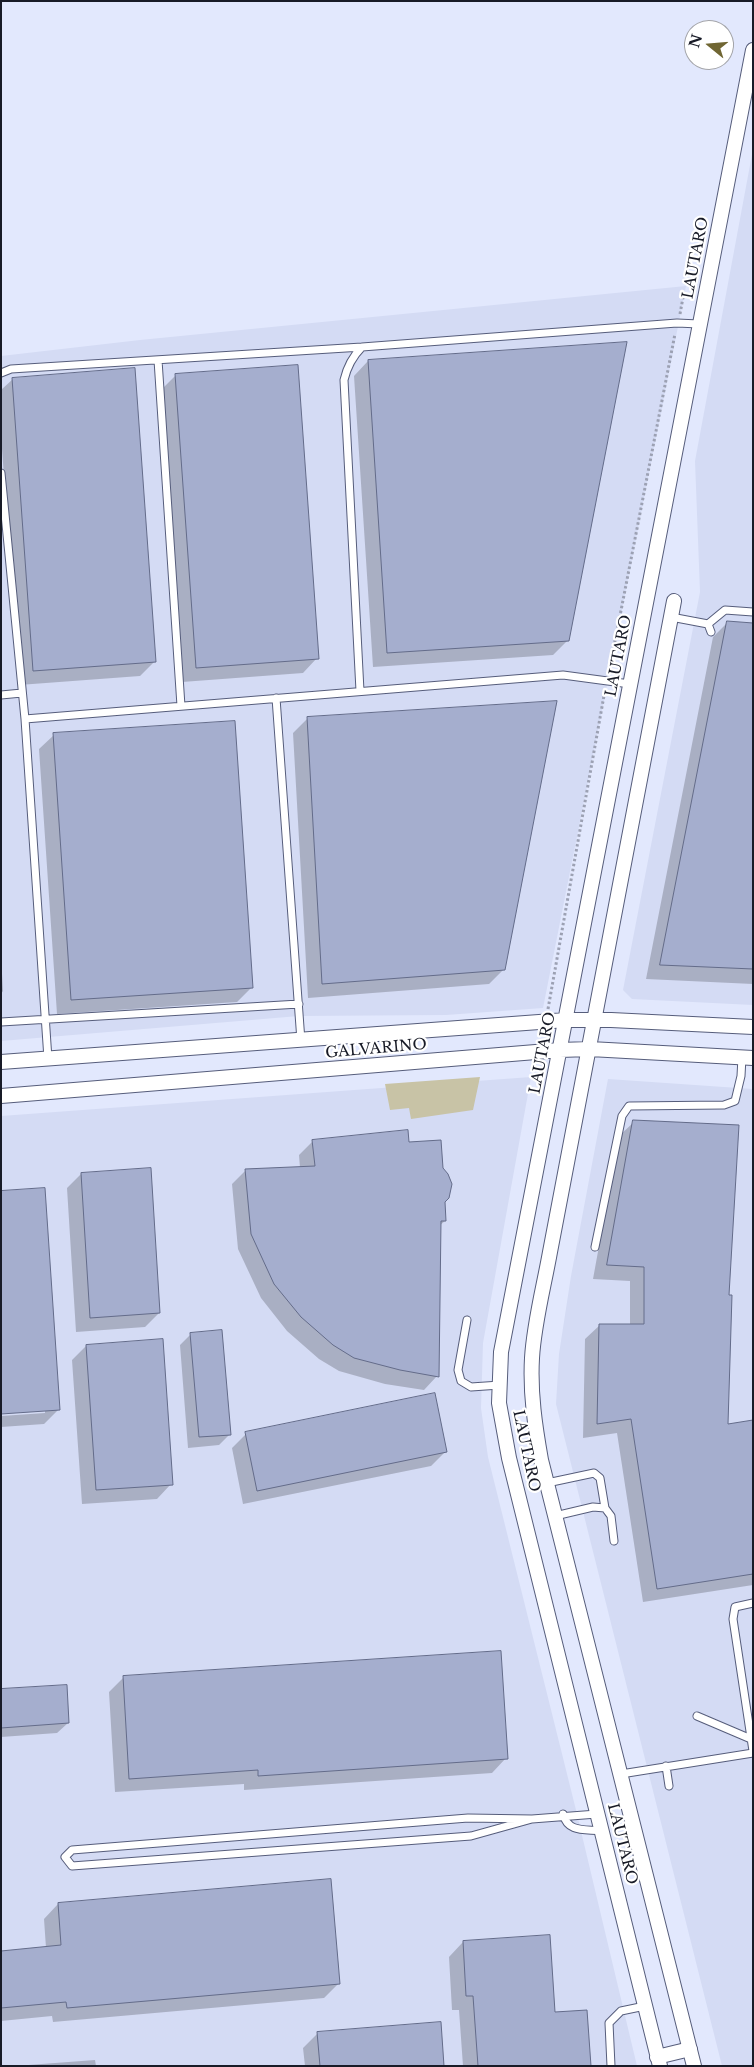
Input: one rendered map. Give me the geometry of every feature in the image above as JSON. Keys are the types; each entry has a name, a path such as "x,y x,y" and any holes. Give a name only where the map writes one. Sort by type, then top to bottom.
{"street":[{"name":"LAUTARO","path":"690,2049 658,2061 510,1458 499,1403 501,1352 753,50"},
{"name":"LAUTARO","path":"674,601 550,1252 532,1356 533,1414 547,1483 694,2066"},
{"name":"GALVARINO","path":"1,1062 566,1020 753,1027"},
{"name":"GALVARINO","path":"1,1096 560,1050 590,1049 747,1058"}],"lane":[{"path":"1,374 11,369 362,347 678,323 699,324"},
{"path":"360,691 344,380 350,362 362,347"},
{"path":"158,360 181,706"},
{"path":"1,473 25,719 48,1059"},
{"path":"671,618 708,624 725,610 753,612"},
{"path":"708,624 711,632"},
{"path":"25,719 563,675 630,684"},
{"path":"1,695 22,693"},
{"path":"276,698 299,1004 300,1041"},
{"path":"1,1022 299,1004"},
{"path":"595,1247 622,1116 629,1106 724,1105 734,1101 747,1058"},
{"path":"467,1320 458,1370 460,1381 471,1387 500,1385"},
{"path":"547,1483 594,1473 600,1478 605,1508 611,1516 614,1541"},
{"path":"555,1516 593,1507 605,1508"},
{"path":"621,1774 753,1752 733,1619 735,1607 753,1603"},
{"path":"697,1716 751,1739"},
{"path":"666,1766 669,1786"},
{"path":"532,1819 461,1837 72,1866 65,1857 72,1850 468,1818 532,1819 564,1815 597,1814"},
{"path":"564,1815 565,1822 572,1828 601,1831"},
{"path":"611,2066 609,2023 621,2010 645,2006"}],"path":[{"path":"546,1021 607,680 684,292"}],"shaded area":[{"path":"753,149 753,1005 632,999 623,990 700,592 695,461"},
{"path":"686,286 543,1008 446,1015 299,1016 1,1041 1,356 140,340"},
{"path":"480,1077 473,1110 411,1119 409,1108 390,1110 385,1084"},
{"path":"531,1077 483,1343 481,1408 488,1457 575,1806 637,2066 1,2066 1,1116"},
{"path":"608,1079 753,1089 753,2066 722,2066 556,1404 559,1354 571,1276"}],"building":[{"path":"627,342 569,641 387,653 368,360"},
{"path":"298,365 319,659 196,668 175,374"},
{"path":"135,368 156,662 33,671 12,378"},
{"path":"727,621 753,623 753,969 660,965"},
{"path":"557,701 505,970 322,984 307,717"},
{"path":"235,721 253,988 71,1000 53,733"},
{"path":"633,1120 739,1125 729,1295 732,1295 728,1424 753,1420 753,1574 657,1589 631,1419 597,1424 599,1324 644,1324 644,1267 607,1265"},
{"path":"408,1130 409,1142 441,1140 443,1168 452,1184 449,1198 445,1202 446,1221 441,1221 439,1377 400,1370 354,1358 333,1345 301,1317 274,1284 251,1234 245,1169 315,1166 312,1140"},
{"path":"151,1168 160,1313 90,1318 81,1173"},
{"path":"45,1188 60,1410 1,1414 1,1191"},
{"path":"222,1330 231,1435 199,1437 190,1333"},
{"path":"163,1339 173,1485 96,1490 86,1345"},
{"path":"435,1393 447,1452 257,1491 245,1432"},
{"path":"501,1651 508,1759 258,1776 258,1770 129,1779 123,1676"},
{"path":"67,1685 69,1723 1,1728 1,1689"},
{"path":"331,1879 340,1984 67,2008 66,2002 1,2008 1,1951 61,1945 58,1903"},
{"path":"550,1935 555,2012 587,2010 591,2066 478,2066 473,1996 466,1996 463,1941"},
{"path":"441,2022 444,2066 320,2066 317,2032"}]}
